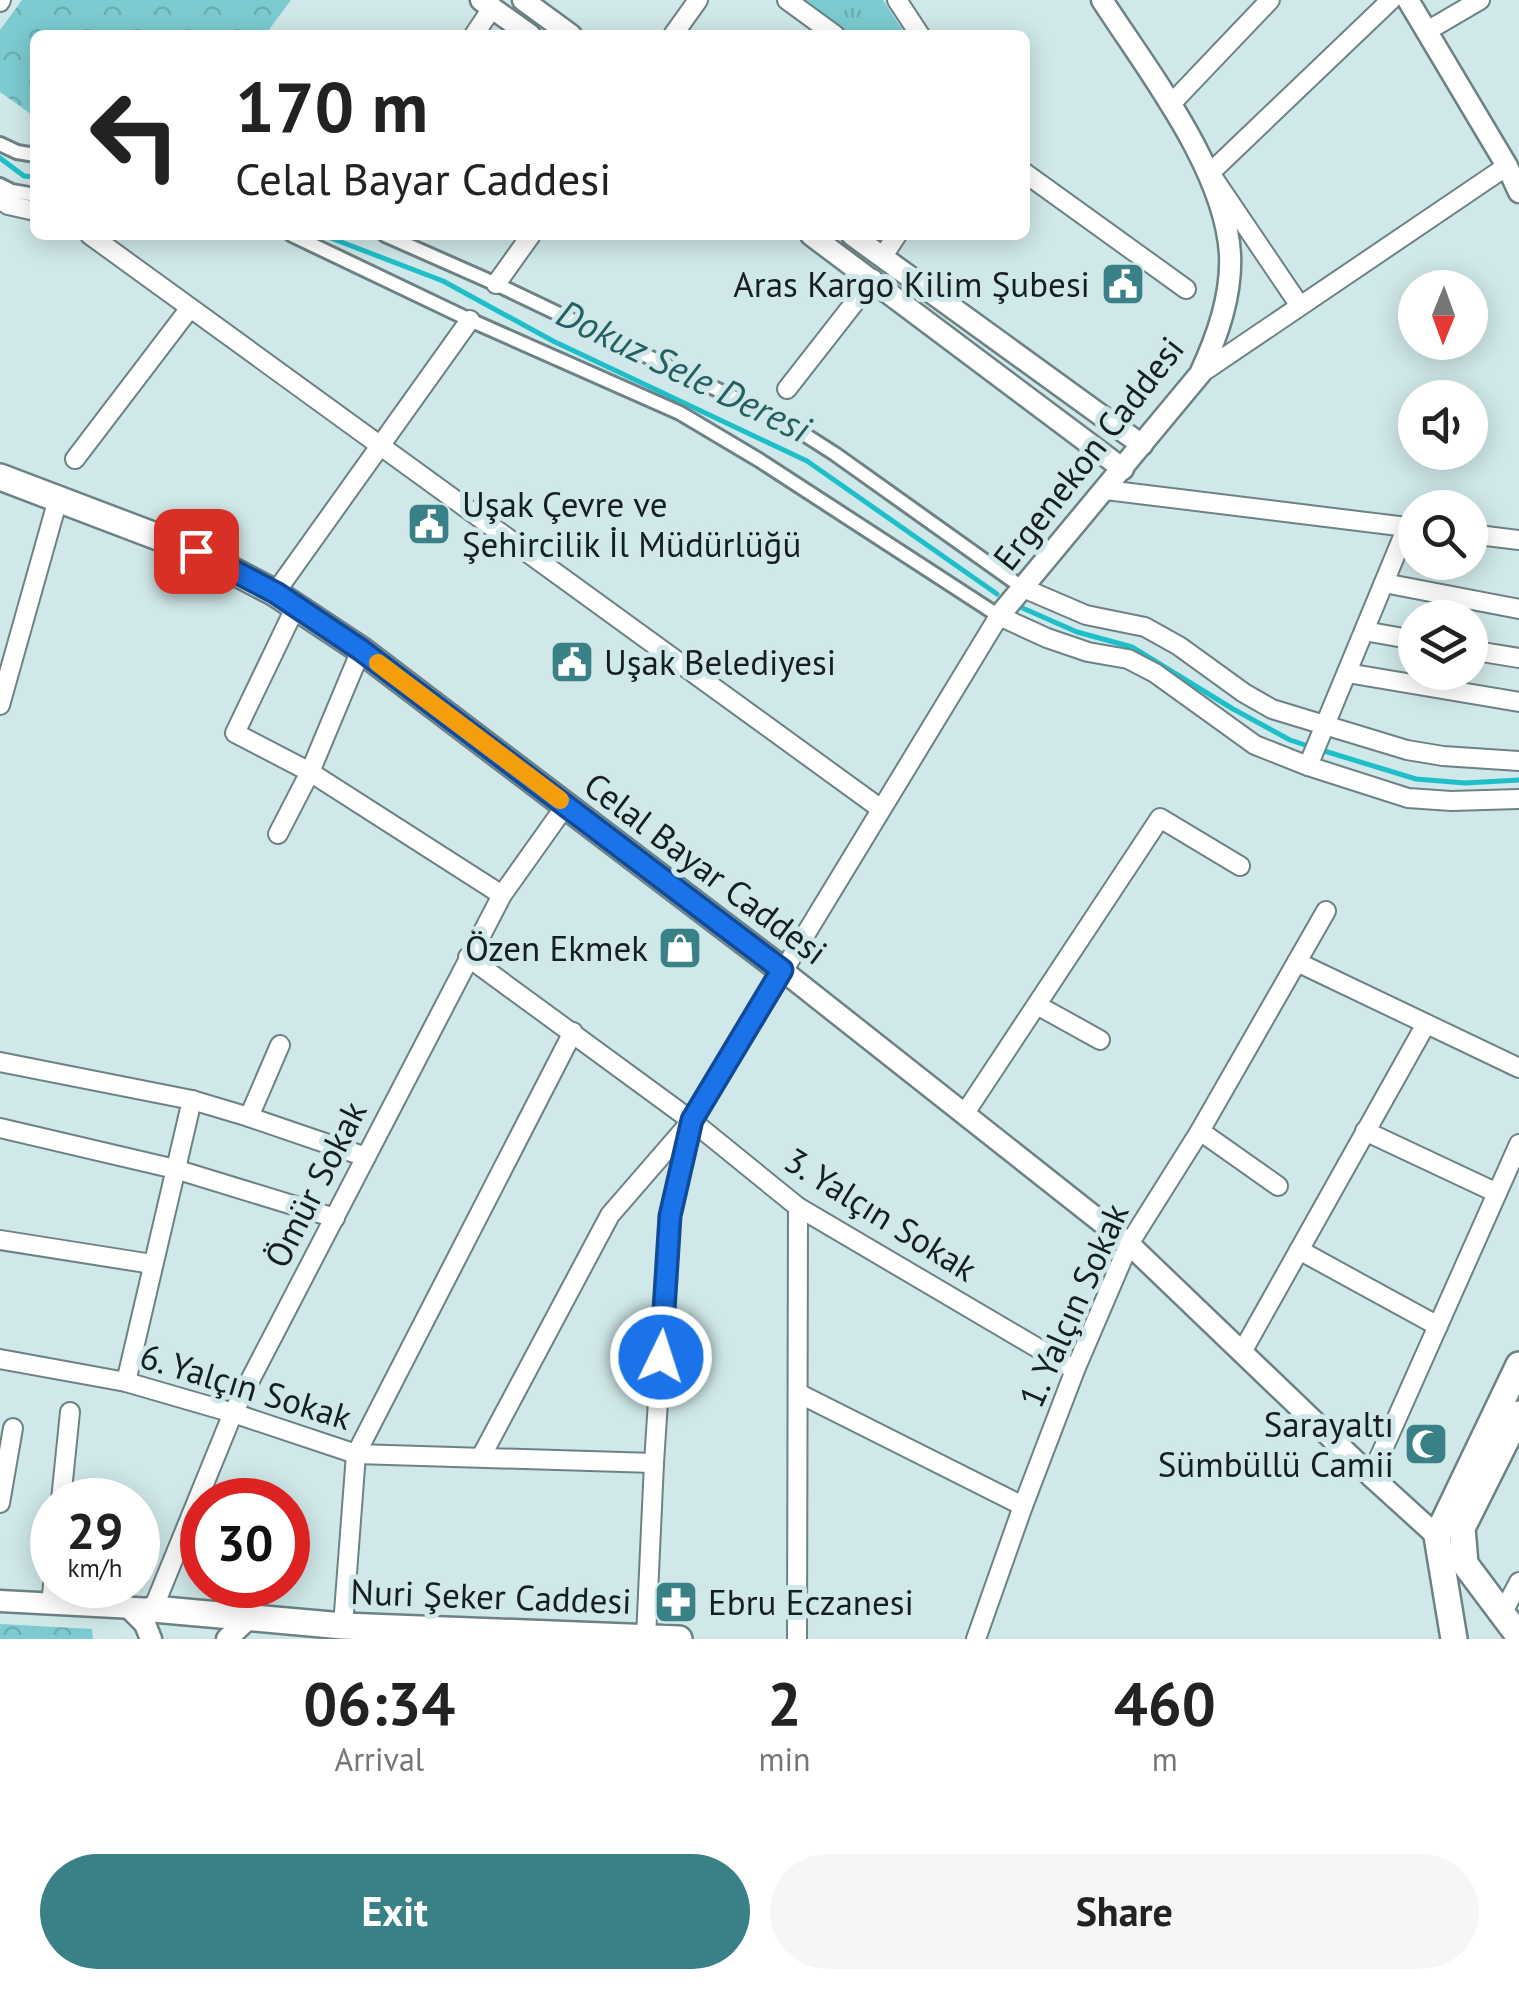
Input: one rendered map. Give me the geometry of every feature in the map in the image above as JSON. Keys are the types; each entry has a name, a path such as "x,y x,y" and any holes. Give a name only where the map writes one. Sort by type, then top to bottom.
{"main road":[{"name":"Celal Bayar Caddesi","path":"0,476 196,551 286,600 361,650 782,970"},
{"path":"1454,1639 1437,1536 1519,1365"},
{"path":"1519,1414 1462,1528 1465,1564 1519,1636"},
{"name":"Nuri Şeker Caddesi","path":"140,1608 343,1626 372,1633 679,1639"}],"street":[{"path":"523,0 564,30"},
{"path":"677,30 698,0"},
{"path":"787,0 829,30"},
{"path":"897,0 917,30"},
{"name":"Ergenekon Caddesi","path":"999,616 1200,374 1224,312 1230,256 1210,173 1102,0"},
{"path":"1170,105 1270,0"},
{"path":"1300,306 1210,173 1392,0"},
{"path":"1408,0 1519,192"},
{"path":"1427,30 1480,0"},
{"path":"476,30 486,4 523,30"},
{"path":"0,144 30,154"},
{"path":"1200,374 1507,166"},
{"path":"1030,176 1186,289"},
{"path":"0,185 30,195"},
{"path":"0,200 30,211"},
{"path":"97,240 881,810"},
{"path":"302,240 680,414 759,460 999,616 1047,638 1128,660 1155,673 1255,744 1408,798 1519,799"},
{"path":"396,240 785,422 1024,588 1086,615 1145,627 1272,710 1322,733 1443,756 1519,761"},
{"path":"496,284 527,240"},
{"path":"818,240 1124,468"},
{"path":"859,240 1142,445"},
{"path":"883,256 894,240"},
{"path":"787,388 873,279"},
{"path":"75,459 190,308"},
{"path":"470,320 380,446 286,600 235,733 310,772 502,895"},
{"path":"1106,490 1398,526"},
{"path":"0,705 58,499"},
{"path":"1488,536 1519,540"},
{"path":"1310,762 1398,554"},
{"path":"1384,583 1519,610"},
{"path":"481,1457 610,1215 692,1120 999,616"},
{"path":"1364,630 1398,637"},
{"path":"278,834 310,772 361,650"},
{"path":"1488,653 1519,658"},
{"path":"1347,673 1519,702"},
{"name":"Ömür Sokak","path":"160,1566 233,1413 468,957 502,895 566,805"},
{"path":"965,1113 1160,818 1240,866"},
{"name":"1. Yalçın Sokak","path":"976,1639 1075,1370 1129,1244 1326,912"},
{"name":"3. Yalçın Sokak","path":"468,957 692,1120 798,1208 1075,1370"},
{"path":"1297,962 1519,1068"},
{"name":"Celal Bayar Caddesi","path":"782,970 1129,1244 1437,1536"},
{"path":"1036,1005 1100,1040"},
{"path":"1242,1352 1426,1024"},
{"path":"343,1626 356,1454 573,1032"},
{"path":"249,1117 280,1045"},
{"path":"0,1062 192,1100 366,1157"},
{"path":"126,1382 192,1100"},
{"path":"646,1638 670,1216 692,1120"},
{"path":"0,1128 175,1168 335,1218"},
{"path":"1200,1130 1278,1186"},
{"path":"1366,1131 1497,1193"},
{"path":"1371,1476 1519,1144"},
{"path":"797,1639 798,1208"},
{"path":"0,1240 152,1264"},
{"path":"1299,1250 1438,1326"},
{"name":"6. Yalçın Sokak","path":"0,1359 126,1382 356,1454 654,1462"},
{"path":"798,1393 1023,1506"},
{"path":"63,1478 70,1412"},
{"path":"0,1503 13,1428"},
{"path":"1502,1614 1519,1582"},
{"name":"Nuri Şeker Caddesi","path":"0,1601 30,1597"},
{"path":"140,1608 151,1639"},
{"path":"227,1639 250,1618"}],"green space":[{"path":"22,0 291,0 269,30 30,30 30,113 0,92 0,30"},
{"path":"795,0 883,0 903,30 839,30"},
{"path":"0,1624 92,1629 93,1639 0,1639"}],"waterway":[{"name":"Dokuz Sele Deresi","path":"0,158 30,177"},
{"name":"Dokuz Sele Deresi","path":"336,240 443,281 553,341 807,461 997,594"},
{"name":"Dokuz Sele Deresi","path":"1018,606 1077,632 1132,647 1233,709 1311,747"},
{"name":"Dokuz Sele Deresi","path":"1321,750 1416,779 1465,783 1519,780"}],"slow traffic":[{"path":"378,663 560,800"}],"place":[{"name":"Aras Kargo Kilim Şubesi","path":"1123,284"},
{"name":"Uşak Çevre ve Şehircilik İl Müdürlüğü","path":"429,524"},
{"name":"Uşak Belediyesi","path":"572,662"},
{"name":"Özen Ekmek","path":"680,948"},
{"name":"Sarayaltı Sümbüllü Camii","path":"1426,1444"},
{"name":"Ebru Eczanesi","path":"676,1602"}],"route":[{"path":"196,551 276,593 361,650 782,970 692,1120 670,1216 661,1357"}]}
